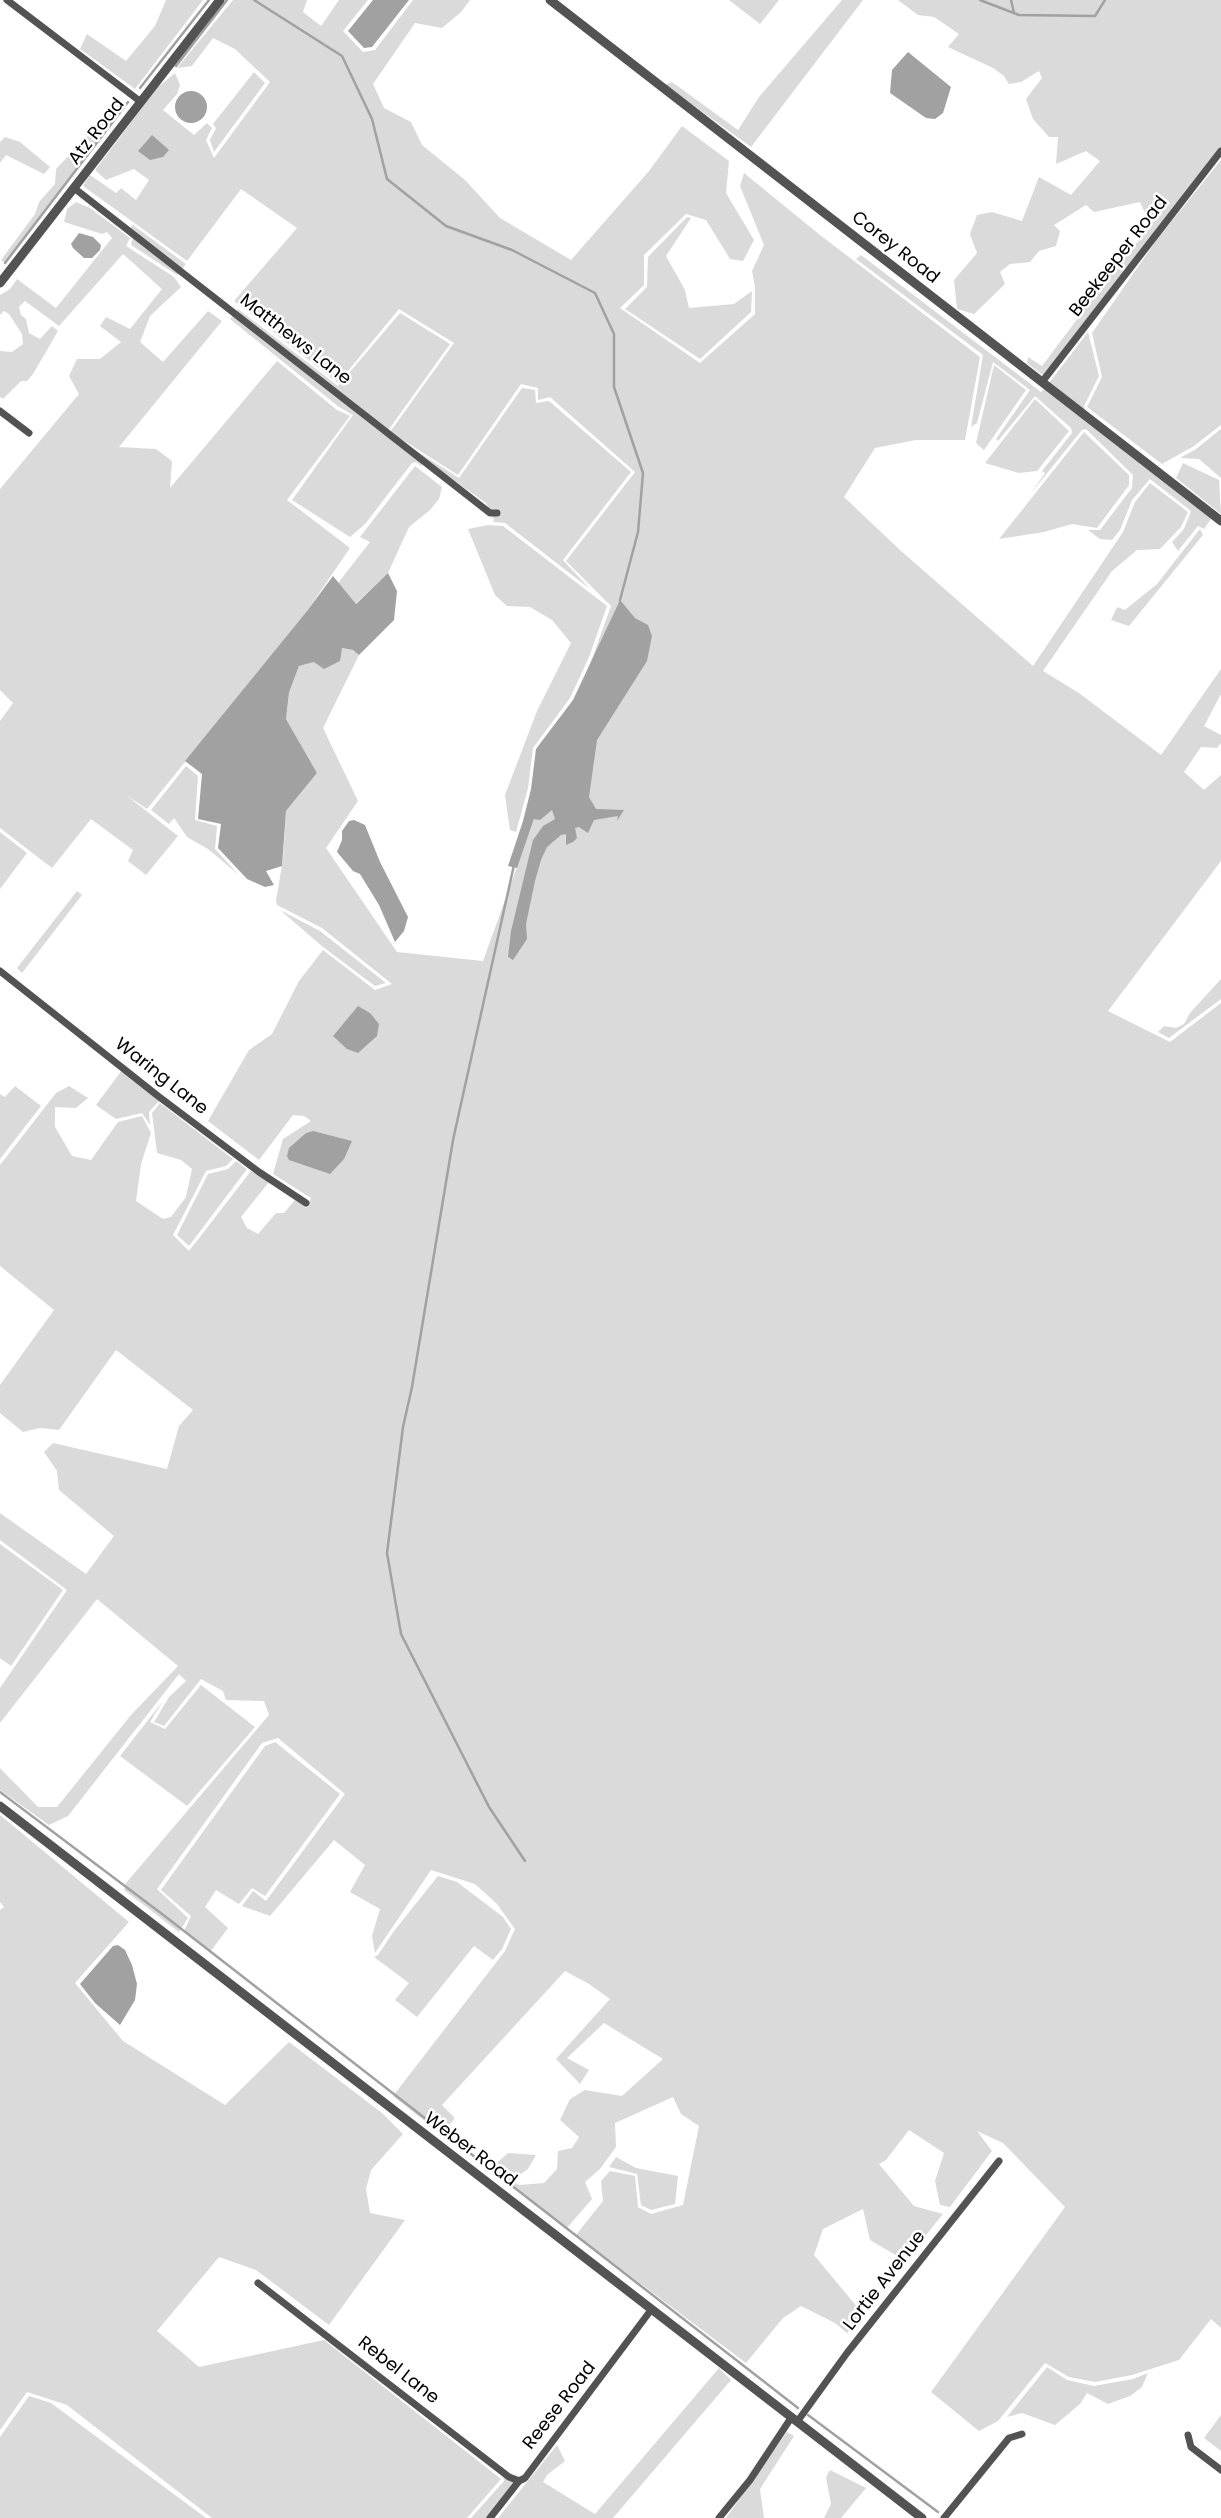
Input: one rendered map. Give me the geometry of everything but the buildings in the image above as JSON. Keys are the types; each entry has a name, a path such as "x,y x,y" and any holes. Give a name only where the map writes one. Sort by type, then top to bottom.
{"street":[{"path":"8,0 141,102"},
{"name":"Atz Road","path":"2,278 220,0"},
{"name":"Corey Road","path":"550,0 1221,521"},
{"name":"Beekeeper Road","path":"1042,382 1221,151"},
{"name":"Matthews Lane","path":"74,188 454,486 490,513 497,513"},
{"path":"0,411 29,433"},
{"name":"Waring Lane","path":"0,971 158,1096 259,1172 306,1203"},
{"name":"Weber Road","path":"0,1806 922,2518"},
{"name":"Lortie Avenue","path":"719,2518 999,2161"},
{"name":"Rebel Lane","path":"258,2283 509,2477 519,2481"},
{"name":"Reese Road","path":"490,2518 519,2481 525,2478 651,2310"},
{"path":"944,2518 1009,2438 1022,2434"},
{"path":"1188,2435 1191,2447 1221,2470"}],"shaded area":[{"path":"166,0 203,0 135,89 80,49 87,34 126,61 155,26"},
{"path":"233,0 307,0 303,12 321,26 339,0 368,0 343,31 363,52 375,50 413,0 470,0 461,12 442,28 415,23 373,84 384,108 411,122 422,145 465,180 500,218 571,260 649,171 682,126 729,161 726,193 754,240 743,261 730,259 706,220 686,214 644,255 644,285 620,308 700,363 755,314 752,271 764,245 740,186 744,173 820,235 980,357 965,440 916,440 875,448 844,497 901,551 1033,666 1123,532 1135,502 1150,483 1188,512 1181,527 1160,549 1137,550 1112,571 1043,671 1079,693 1161,755 1221,669 1221,694 1204,726 1221,735 1221,743 1217,748 1201,747 1184,772 1204,790 1221,775 1221,861 1108,1011 1170,1042 1221,1003 1221,2328 1211,2319 1179,2360 1132,2375 1095,2382 1069,2377 1045,2363 998,2421 979,2431 931,2392 1065,2207 1003,2143 977,2131 992,2151 950,2207 940,2205 935,2181 944,2153 909,2130 886,2160 879,2164 914,2206 943,2214 913,2251 899,2257 870,2240 863,2209 823,2229 814,2255 863,2314 847,2333 835,2323 801,2306 783,2318 746,2363 576,2235 603,2201 601,2181 610,2171 635,2176 638,2207 651,2214 683,2205 699,2126 681,2114 673,2097 615,2123 616,2147 600,2169 585,2182 592,2199 566,2229 490,2169 508,2153 536,2155 528,2169 512,2180 519,2185 544,2183 557,2169 558,2151 572,2148 579,2137 560,2120 570,2099 585,2090 622,2096 663,2059 604,2023 567,2058 589,2070 580,2084 556,2059 610,1999 565,1971 442,2105 455,2118 441,2134 393,2096 505,1951 515,1929 497,1904 475,1884 431,1870 375,1953 372,1936 380,1909 350,1892 365,1865 334,1840 270,1916 242,1906 253,1891 266,1901 345,1794 278,1738 262,1743 157,1889 188,1918 179,1932 124,1890 126,1883 269,1715 264,1701 226,1700 223,1691 201,1679 164,1726 154,1722 169,1697 186,1681 179,1674 68,1816 49,1825 0,1790 0,1768 38,1807 57,1807 131,1715 178,1666 97,1599 0,1723 0,1688 67,1590 0,1540 0,1513 86,1574 114,1536 59,1490 57,1471 44,1452 53,1443 167,1469 179,1426 193,1410 116,1350 59,1430 40,1428 23,1432 0,1413 0,1385 54,1310 0,1266 0,1165 56,1093 69,1086 88,1098 76,1108 55,1107 55,1127 72,1156 91,1160 118,1122 142,1116 151,1133 141,1164 136,1201 163,1219 171,1217 186,1197 192,1169 181,1160 157,1153 152,1113 160,1103 233,1159 226,1166 206,1171 173,1235 189,1251 251,1171 269,1182 241,1217 247,1228 258,1234 276,1213 284,1213 295,1200 307,1208 311,1198 273,1174 283,1139 311,1121 304,1116 293,1115 259,1160 208,1121 249,1050 272,1034 299,981 323,950 375,990 392,984 322,928 277,905 286,811 317,773 286,719 289,694 299,666 314,662 342,648 353,650 359,655 323,728 358,801 326,848 397,952 483,961 611,606 566,561 635,472 550,397 538,400 538,388 521,384 458,475 390,432 454,343 399,309 338,383 234,301 297,228 241,189 187,261 83,186 90,175 116,193 121,188 136,200 149,180 134,169 106,180 95,170 158,87 175,73 180,85 177,94 163,110 194,135 207,123 212,128 206,140 214,158 270,82 235,49 213,38 192,66 177,68"},
{"path":"373,0 409,0 372,47 364,48 348,31"},
{"path":"729,0 779,0 760,24"},
{"path":"842,0 863,0 751,147 665,85 672,82 738,130 759,97"},
{"path":"898,0 1221,0 1221,148 1044,376 1027,363 1028,357 1042,366 1114,270 1151,226 1140,202 1094,212 1086,205 1054,225 1060,231 1056,246 1039,251 1030,262 1010,264 1000,272 1005,284 974,314 957,309 954,280 977,253 970,234 977,215 992,212 1022,221 1039,177 1071,195 1100,161 1086,151 1056,164 1058,137 1049,137 1033,119 1026,99 1042,78 1039,71 1021,82 1009,84 1004,76 993,68 948,47 959,34 934,17 918,15"},
{"path":"908,52 951,87 943,113 935,119 926,118 890,93 892,70"},
{"path":"254,72 265,83 214,152 210,140 216,128 213,124"},
{"path":"191,91 202,96 207,107 202,118 191,123 180,118 175,107 180,96"},
{"path":"122,100 126,105 5,263 1,260 35,214 39,202 55,184 56,169"},
{"path":"152,135 169,150 163,157 150,160 138,151"},
{"path":"5,137 20,142 50,167 44,174 6,155 0,163 0,142"},
{"path":"1221,160 1221,425 1194,446 1162,464 1087,407 1102,377 1092,333 1158,238"},
{"path":"76,202 90,208 130,238 126,246 174,277 181,287 150,316 140,342 163,362 208,311 222,321 119,447 156,449 172,461 170,488 277,361 337,410 350,416 287,500 350,548 307,611 147,809 126,795 178,836 146,875 128,861 133,850 91,819 52,868 0,828 0,721 13,703 0,690 0,489 79,394 69,376 77,359 100,359 121,342 100,326 106,317 130,329 162,289 123,254 59,326 25,301 19,307 21,315 26,319 29,333 40,339 52,326 58,331 33,374 27,381 21,381 3,399 0,397 0,351 12,352 23,344 22,334 9,314 4,311 0,315 0,295 10,289 17,279 56,308 112,238 107,232 102,234 64,222 67,209"},
{"path":"687,217 691,218 666,256 685,290 689,308 734,304 752,291 751,312 700,359 625,309 647,287 648,257"},
{"path":"133,225 186,264 177,275 131,245 133,237 127,232"},
{"path":"79,233 93,237 101,245 92,258 84,258 73,248 71,244"},
{"path":"861,255 1041,392 1044,389 1211,519 1204,529 1198,526 1178,551 1172,542 1184,529 1191,511 1150,479 1132,500 1120,530 1112,540 1100,539 1088,530 1100,530 1132,488 1133,475 1086,429 1082,430 1031,493 1045,473 1042,471 1072,433 1071,428 1035,396 998,441 996,439 1030,390 993,362 977,423 971,427 983,355 856,259"},
{"path":"238,309 338,386 400,313 450,344 387,432 459,478 522,388 535,390 536,403 549,401 631,472 563,560 590,589 505,523 493,522 486,503 424,459 421,466 416,462 412,463 365,524 350,537 292,500 353,415 339,407 230,319"},
{"path":"1088,332 1099,376 1084,406 1085,410 1049,383"},
{"path":"994,365 1026,390 984,450 976,443"},
{"path":"1035,399 1069,431 1037,471 1019,473 985,463"},
{"path":"1221,429 1221,478 1199,459 1180,458 1196,449"},
{"path":"1084,432 1129,475 1129,485 1097,528 1072,524 1044,532 999,539"},
{"path":"1183,463 1219,480 1221,514 1176,478"},
{"path":"415,466 442,487 439,499 409,527 388,573 355,604 338,583 370,542 360,537"},
{"path":"488,525 503,526 607,606 589,657 570,698 533,748 528,788 516,832 510,830 505,795 537,711 571,643 552,620 530,607 507,606 495,595 468,529"},
{"path":"1200,529 1203,535 1129,626 1111,620 1117,607 1125,610 1157,584"},
{"path":"388,573 397,591 394,620 359,655 353,650 342,648 340,661 324,669 314,662 299,666 289,693 286,719 317,773 286,811 282,866 266,871 274,885 265,887 247,879 218,848 221,824 198,819 202,774 185,761 333,576 356,604"},
{"path":"620,600 635,618 648,625 652,636 647,661 597,740 589,797 596,809 624,810 617,821 618,816 594,820 588,833 579,827 575,828 577,838 573,842 566,845 566,834 547,847 535,881 526,924 527,939 513,960 508,957 511,931 533,840 543,826 555,819 552,810 540,820 534,819 517,868 508,866 531,789 536,749 573,700"},
{"path":"186,766 198,776 195,820 217,826 215,849 239,875 208,849 187,837 174,818 169,824 151,810"},
{"path":"354,820 365,825 408,917 404,931 395,942 379,905 360,874 353,871 337,852 342,831 349,821"},
{"path":"0,832 27,853 0,889"},
{"path":"77,891 82,895 22,973 17,968"},
{"path":"280,910 320,931 386,983 375,986"},
{"path":"1221,979 1221,999 1169,1038 1158,1032 1164,1026 1176,1028 1184,1024 1190,1013"},
{"path":"358,1006 370,1013 379,1024 377,1036 358,1053 347,1049 333,1036"},
{"path":"122,1070 160,1100 149,1112 150,1125 142,1113 116,1119 96,1105"},
{"path":"15,1086 41,1106 0,1159 0,1094 5,1097"},
{"path":"313,1131 352,1141 344,1159 330,1174 289,1160 287,1156 289,1148 306,1133"},
{"path":"236,1161 247,1169 189,1246 177,1235 208,1174 228,1169"},
{"path":"0,1544 63,1590 11,1666 0,1658"},
{"path":"201,1685 255,1727 187,1806 120,1756 163,1701 150,1722 165,1729"},
{"path":"275,1742 340,1794 265,1896 252,1888 239,1904 216,1890 205,1907 228,1928 210,1952 184,1931 191,1916 161,1890 265,1746"},
{"path":"0,1815 129,1922 75,1983 123,2041 225,2105 289,2042 382,2113 403,2134 371,2170 366,2189 370,2213 405,2220 329,2325 256,2270 219,2257 157,2331 199,2367 324,2340 501,2479 467,2518 212,2518 67,2405 27,2392 0,2430 0,1910 4,1907 0,1902"},
{"path":"438,1876 457,1882 503,1917 511,1929 502,1949 493,1960 474,1946 417,2017 395,2000 409,1983 374,1957"},
{"path":"118,1945 125,1950 137,1984 135,2000 120,2025 95,2003 80,1984 113,1946"},
{"path":"616,2157 636,2168 678,2176 675,2204 651,2210 641,2205 637,2174 609,2167"},
{"path":"1047,2367 1067,2380 1094,2386 1133,2379 1148,2373 1142,2387 1130,2396 1108,2404 1087,2393 1080,2404 1055,2425 1022,2413 1007,2417"},
{"path":"719,2368 731,2380 613,2518 498,2518 557,2445 565,2461 547,2475 543,2482 595,2514"},
{"path":"29,2396 51,2403 206,2518 0,2518 0,2437"},
{"path":"1221,2415 1221,2451 1204,2438"},
{"path":"787,2432 794,2436 760,2489 764,2518 726,2518"},
{"path":"830,2470 866,2488 841,2518 824,2518 831,2504 826,2477"},
{"path":"511,2474 525,2478 493,2518 471,2518 504,2481 503,2476"}],"waterway":[{"path":"140,88 209,0"},
{"path":"176,66 227,0"},
{"path":"254,0 342,56 372,119 387,179 446,226 512,250 595,293 614,334 614,387 643,473 638,532 620,600"},
{"path":"980,0 1019,15 1095,16 1105,0"},
{"path":"1011,0 1014,13"},
{"path":"5,263 128,102"},
{"path":"514,865 453,1140 403,1427 387,1553 401,1634 489,1807 525,1861"},
{"path":"0,1792 166,1917 798,2408"},
{"path":"808,2415 938,2512"}]}
